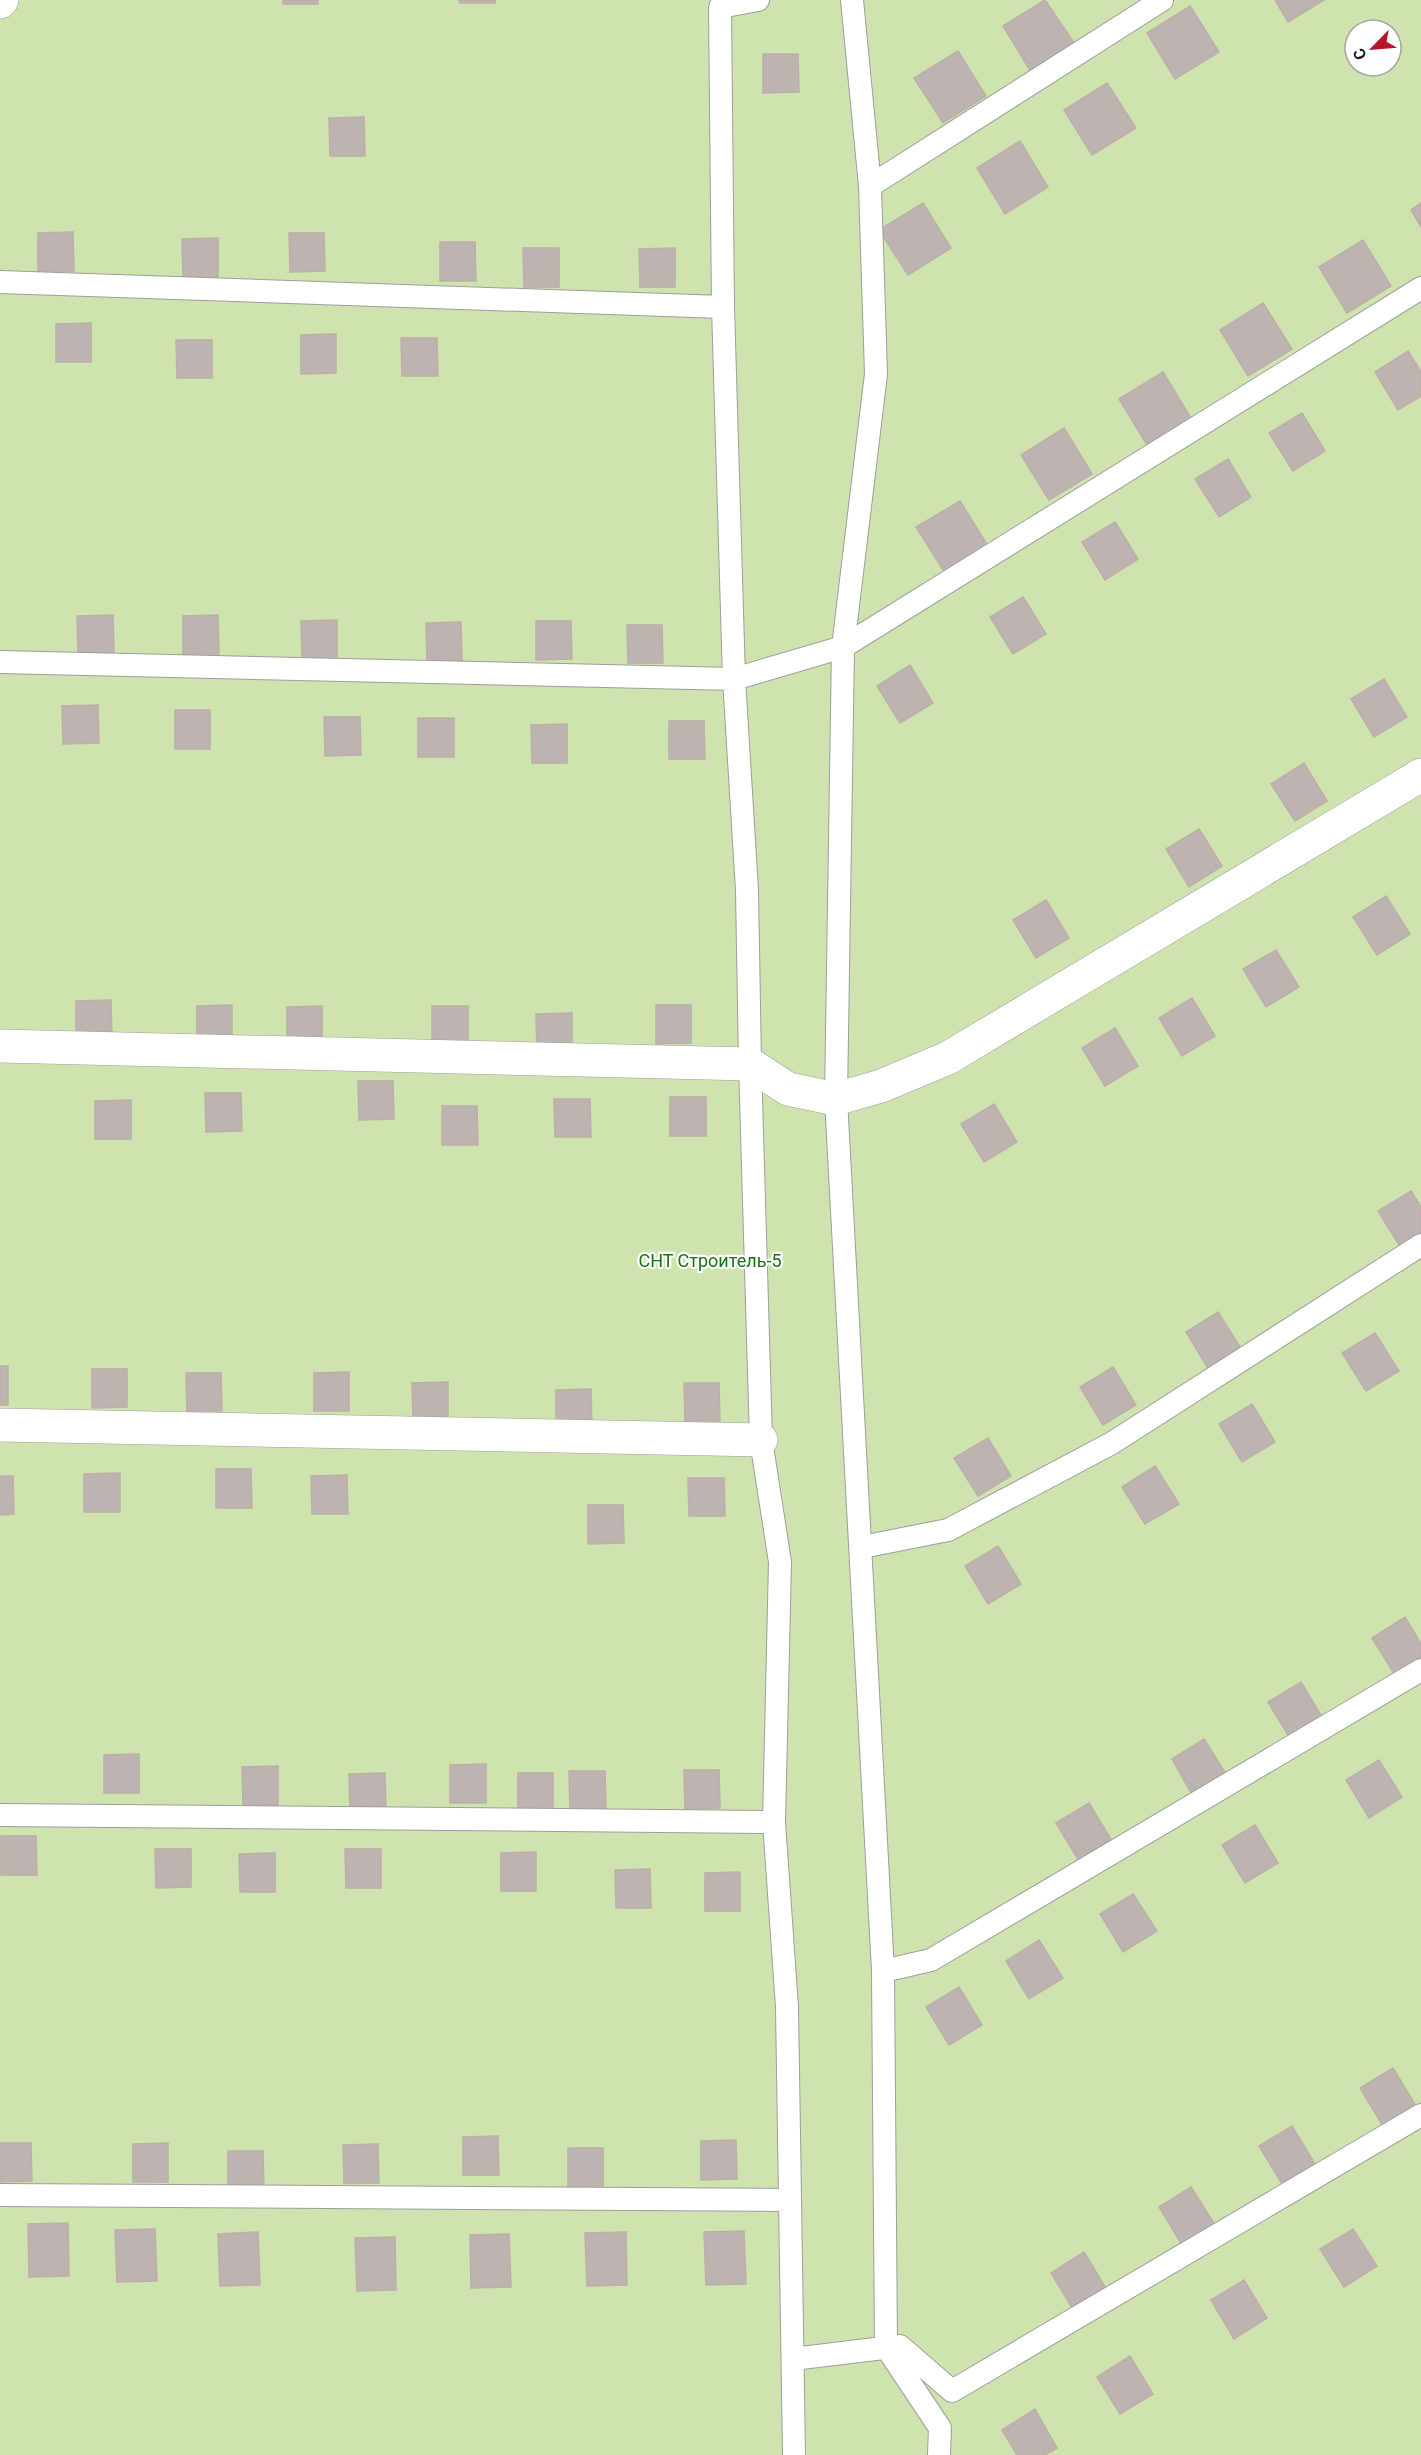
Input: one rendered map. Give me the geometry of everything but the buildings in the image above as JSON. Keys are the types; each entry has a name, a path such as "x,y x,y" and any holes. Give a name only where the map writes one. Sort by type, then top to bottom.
{"street":[{"path":"0,1046 750,1064 788,1089 836,1099 880,1086 948,1058 1421,775"},
{"path":"0,1425 761,1440"}],"lane":[{"path":"758,0 720,8 723,307 734,679 747,890 761,1440 780,1562 774,1822 788,2007 794,2455"},
{"path":"852,0 870,186 876,374 843,647 836,1099 862,1547 883,1971 885,2347 940,2428 939,2455"},
{"path":"870,186 1162,0"},
{"path":"0,282 723,307"},
{"path":"0,662 734,679 843,647 1421,288"},
{"path":"862,1547 948,1530 1112,1443 1421,1245"},
{"path":"883,1971 931,1960 1421,1670"},
{"path":"0,1815 774,1822"},
{"path":"793,2359 900,2346 952,2391 1421,2115"},
{"path":"0,2195 790,2200"}],"green space":[{"name":"СНТ Строитель-5","path":"0,0 1421,0 1421,2455 0,2455"}]}
